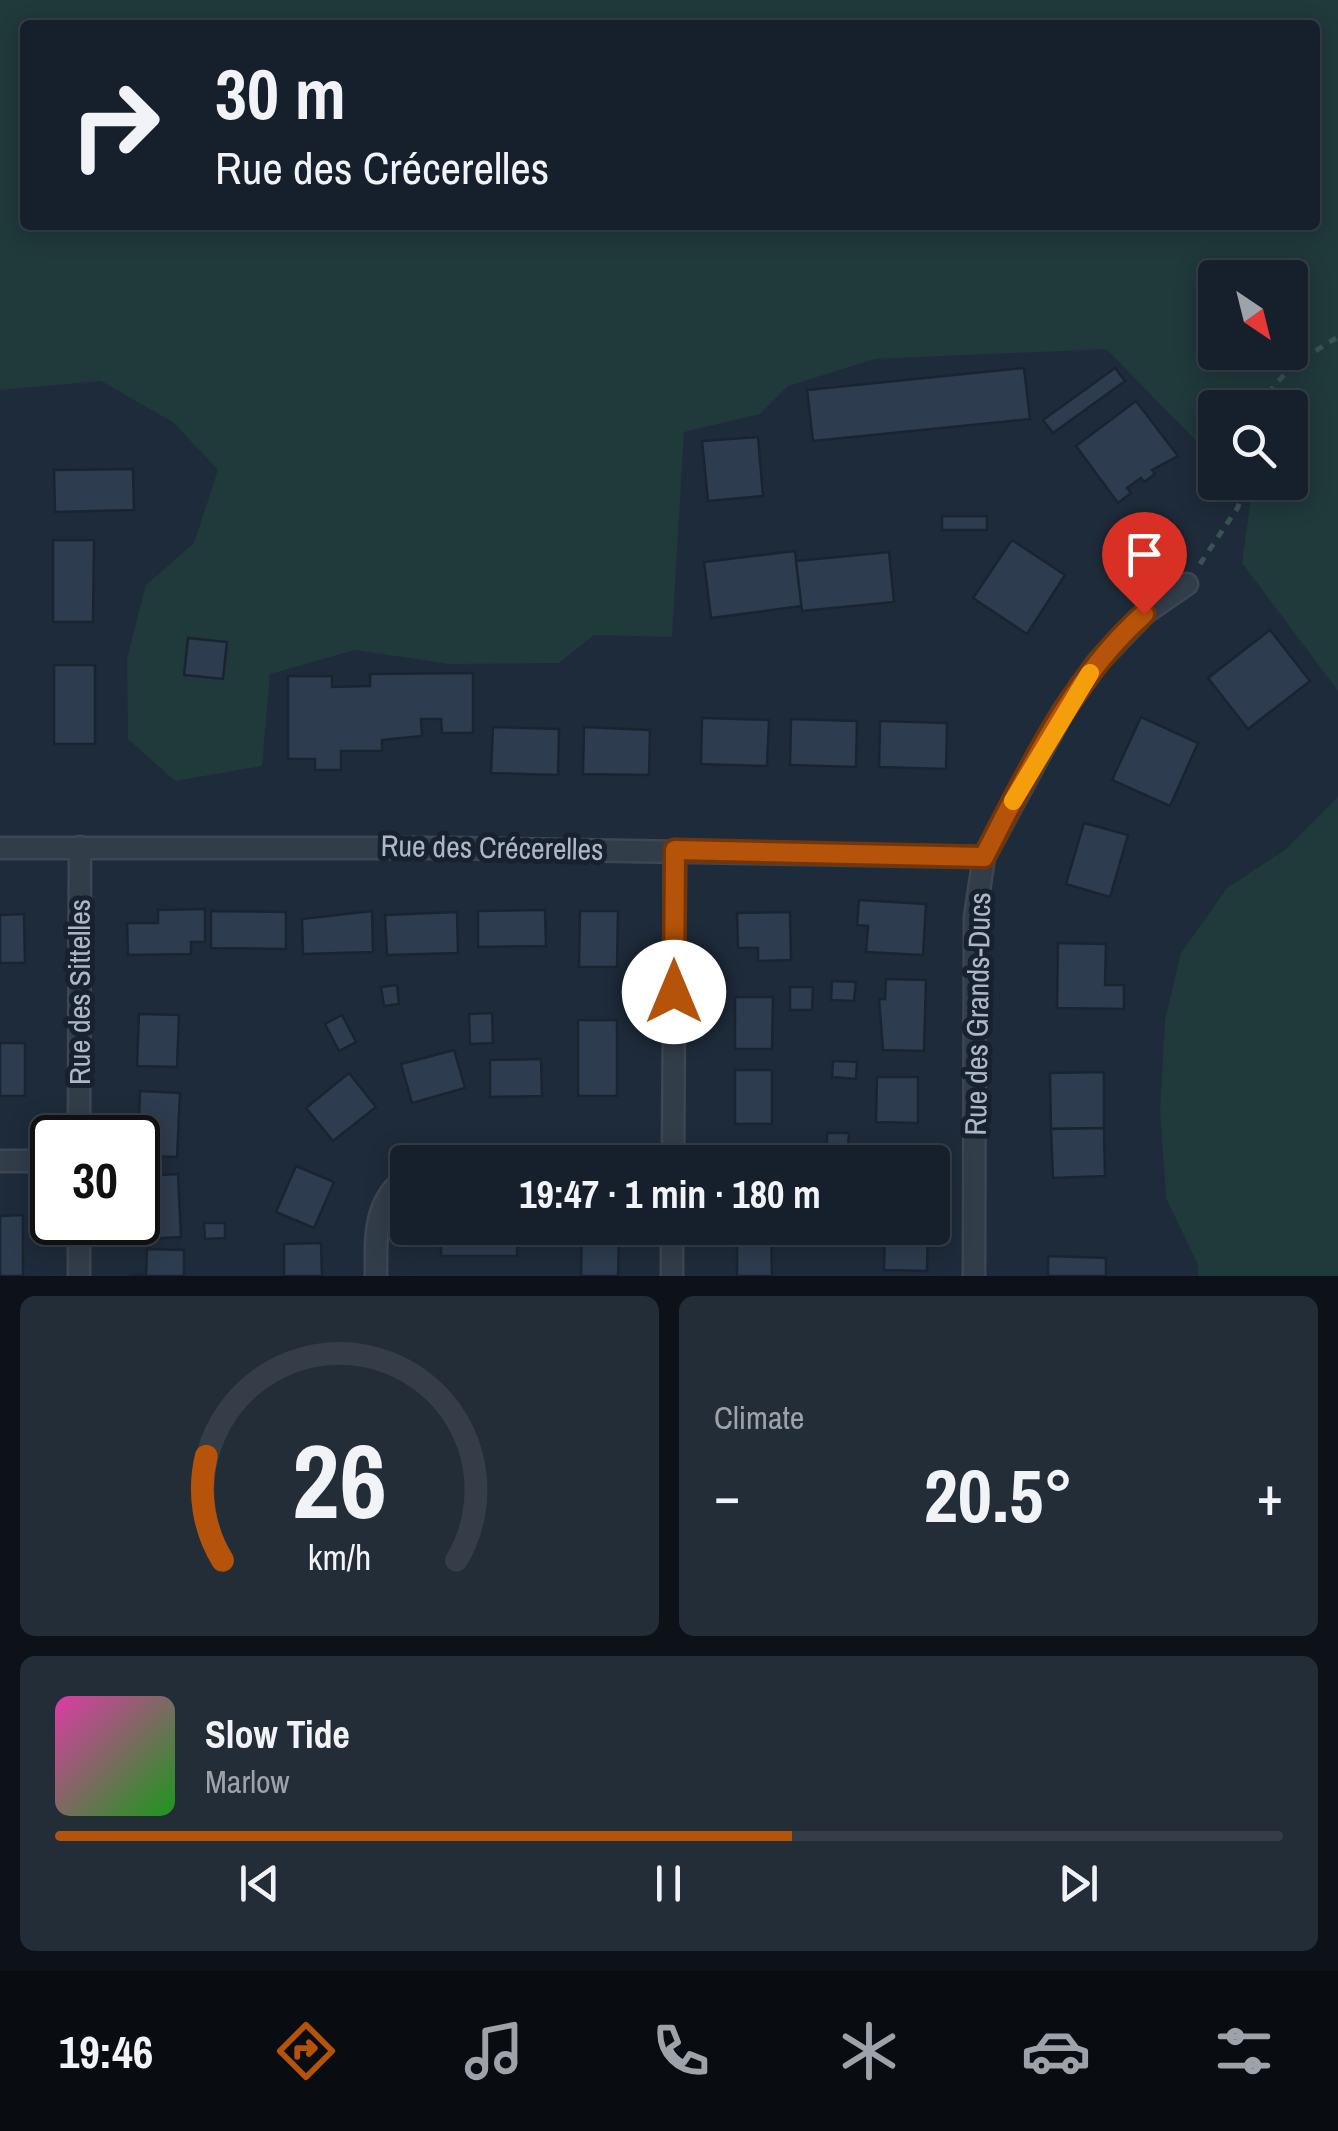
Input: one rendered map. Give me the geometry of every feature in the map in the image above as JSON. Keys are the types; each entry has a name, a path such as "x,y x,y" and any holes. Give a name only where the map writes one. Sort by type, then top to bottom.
{"street":[{"name":"Rue des Grands-Ducs","path":"974,1276 975,917 984,857 1064,710 1098,662 1144,614 1187,584"},
{"name":"Rue des Sittelles","path":"79,1115 80,846"},
{"name":"Rue des Crécerelles","path":"0,848 675,850 984,857"},
{"path":"672,1145 675,850"},
{"path":"0,1161 30,1161"},
{"path":"376,1276 379,1214 390,1192"},
{"path":"79,1245 79,1276"},
{"path":"672,1245 672,1276"}],"path":[{"path":"1272,390 1297,365 1338,337"},
{"path":"1187,584 1240,500"}],"green space":[{"path":"0,0 1338,0 1338,691 1242,563 1251,500 1308,500 1308,390 1198,390 1198,443 1106,349 875,359 788,386 760,414 684,432 672,637 594,635 559,663 449,664 355,650 270,674 262,766 175,781 128,739 127,658 146,585 194,543 218,470 174,423 101,381 0,390"},
{"path":"1338,797 1338,1276 1198,1276 1198,1265 1166,1198 1160,1110 1165,1020 1181,953 1227,888 1285,850"}],"building":[{"path":"1024,368 1030,419 813,441 807,390"},
{"path":"1115,368 1125,381 1053,433 1043,420"},
{"path":"1136,401 1178,456 1152,470 1155,474 1144,482 1141,478 1127,488 1131,493 1118,503 1076,446"},
{"path":"758,437 763,496 708,501 702,441"},
{"path":"133,469 134,510 55,512 54,470"},
{"path":"942,516 987,516 987,530 942,530"},
{"path":"53,540 94,540 93,622 53,622"},
{"path":"1012,540 1065,575 1027,634 973,598"},
{"path":"795,551 802,606 711,618 704,562"},
{"path":"889,552 894,602 802,611 796,561"},
{"path":"1270,630 1310,681 1248,729 1208,678"},
{"path":"188,638 227,642 223,679 184,675"},
{"path":"54,665 95,665 95,744 54,744"},
{"path":"473,673 473,733 442,733 441,719 421,719 422,736 382,740 382,751 341,751 341,770 315,770 315,759 288,759 288,676 332,676 332,687 370,686 370,674"},
{"path":"1141,717 1198,743 1170,806 1112,780"},
{"path":"702,718 769,720 767,766 701,764"},
{"path":"791,719 857,721 856,767 790,765"},
{"path":"880,721 947,723 946,769 879,767"},
{"path":"493,727 559,729 558,775 491,773"},
{"path":"584,727 650,730 649,775 583,774"},
{"path":"1084,823 1128,835 1110,897 1066,884"},
{"path":"859,900 926,904 923,955 866,952 868,926 857,925"},
{"path":"205,909 205,942 191,942 191,954 128,955 127,923 158,923 158,910"},
{"path":"545,910 546,946 478,947 478,911"},
{"path":"211,911 286,912 286,949 211,948"},
{"path":"372,911 373,952 303,954 302,919"},
{"path":"580,911 618,911 617,967 579,967"},
{"path":"457,912 458,953 387,955 385,915"},
{"path":"790,912 791,960 758,961 758,948 738,948 737,913"},
{"path":"24,914 25,963 0,963 0,915"},
{"path":"1058,943 1106,944 1105,985 1124,985 1124,1009 1057,1008"},
{"path":"886,979 926,980 924,1051 883,1050 879,999 885,999"},
{"path":"832,981 856,982 854,1001 831,1000"},
{"path":"397,985 399,1004 384,1006 381,987"},
{"path":"790,987 813,987 812,1010 790,1010"},
{"path":"735,997 773,997 772,1049 735,1049"},
{"path":"492,1013 493,1043 470,1044 469,1014"},
{"path":"139,1014 179,1015 177,1067 137,1066"},
{"path":"342,1015 356,1042 339,1051 325,1024"},
{"path":"578,1020 617,1020 617,1096 578,1096"},
{"path":"0,1043 25,1043 25,1096 0,1096"},
{"path":"454,1050 465,1088 412,1103 401,1064"},
{"path":"541,1059 542,1096 490,1097 490,1060"},
{"path":"833,1061 857,1062 856,1079 832,1077"},
{"path":"735,1070 772,1070 772,1124 735,1124"},
{"path":"1104,1072 1104,1128 1051,1129 1050,1073"},
{"path":"349,1073 376,1107 333,1141 306,1108"},
{"path":"877,1077 918,1077 918,1123 876,1122"},
{"path":"140,1091 180,1093 177,1157 160,1156 160,1115 139,1115"},
{"path":"1104,1128 1105,1176 1053,1178 1051,1129"},
{"path":"827,1133 849,1133 848,1145 827,1145"},
{"path":"296,1166 334,1182 314,1228 276,1212"},
{"path":"178,1174 181,1237 160,1238 160,1175"},
{"path":"23,1215 23,1276 0,1276 0,1216"},
{"path":"204,1223 225,1223 225,1238 205,1239"},
{"path":"321,1243 322,1276 284,1276 284,1244"},
{"path":"441,1245 517,1245 517,1256 441,1256"},
{"path":"582,1245 619,1245 618,1276 581,1276"},
{"path":"737,1245 771,1245 772,1276 737,1276"},
{"path":"885,1245 928,1245 927,1271 884,1270"},
{"path":"147,1249 184,1250 184,1276 129,1276 146,1274"},
{"path":"1048,1256 1106,1258 1106,1276 1048,1276"}],"slow traffic":[{"path":"1013,801 1064,710 1090,673"}],"route":[{"path":"674,992 675,850 984,857 1064,710 1098,662 1144,614"}]}
